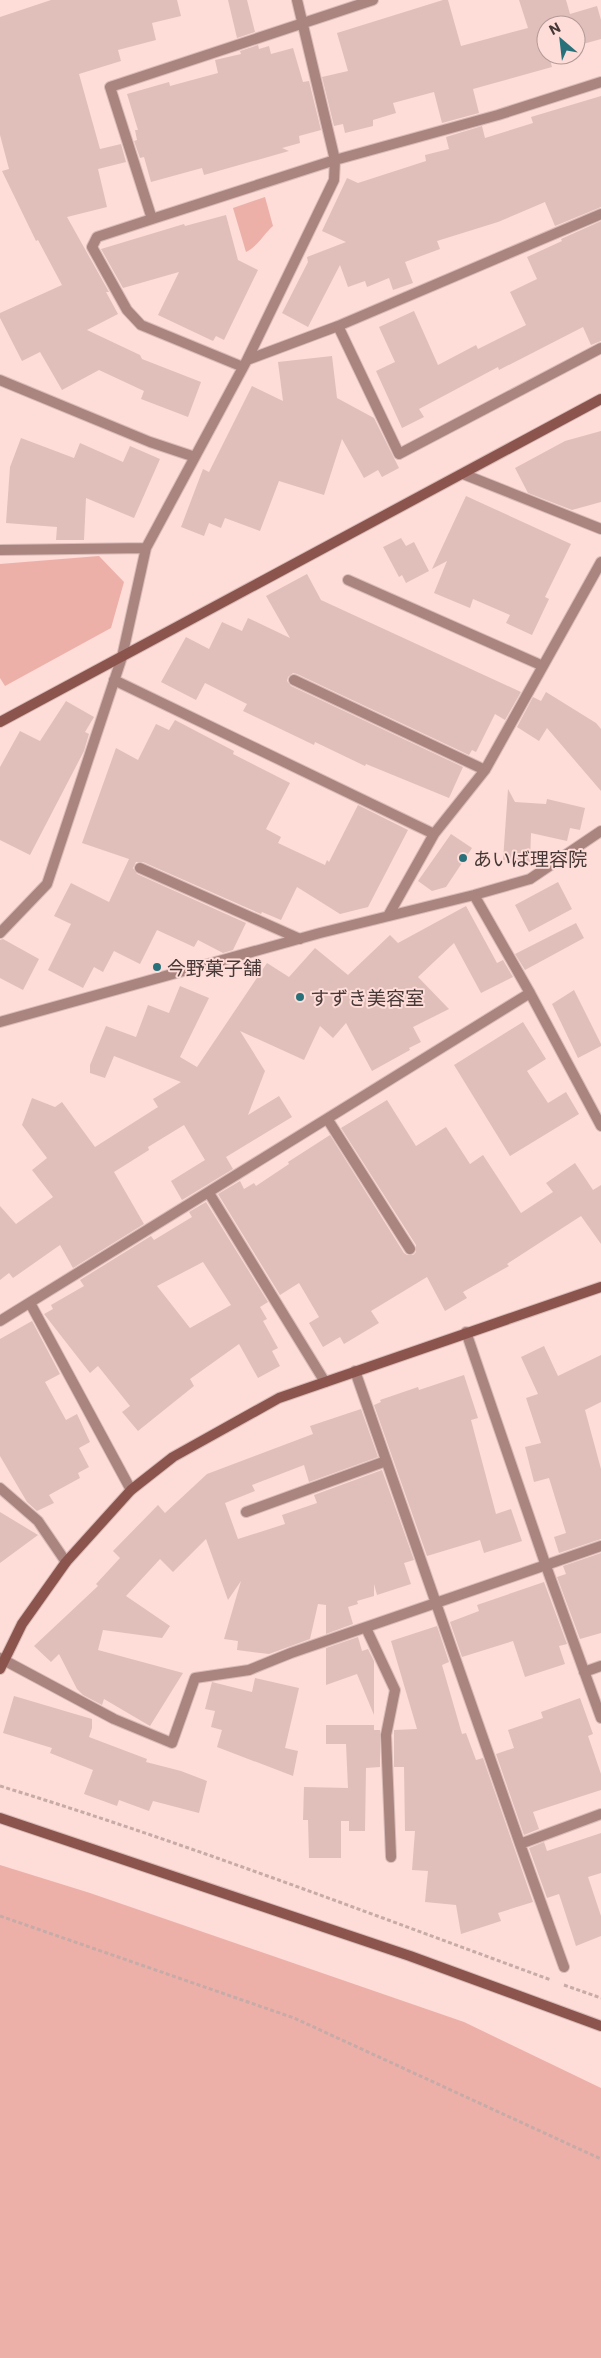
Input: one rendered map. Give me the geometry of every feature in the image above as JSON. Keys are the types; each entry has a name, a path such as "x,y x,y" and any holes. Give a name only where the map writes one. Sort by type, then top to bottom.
{"street":[{"path":"0,933 47,884 122,657 146,548 245,363 334,180 335,160 297,0"},
{"path":"152,219 110,88 373,0"},
{"path":"601,82 498,115 335,160 152,219 97,237 92,247 127,310 141,325 245,363 338,326 601,214"},
{"path":"338,326 399,454 601,348"},
{"path":"0,380 150,442 195,457"},
{"path":"0,722 601,400"},
{"path":"462,474 601,529"},
{"path":"0,550 146,548"},
{"path":"388,916 434,834 485,770 601,562"},
{"path":"348,580 543,666"},
{"path":"114,680 434,834"},
{"path":"294,680 485,770"},
{"path":"0,1022 300,939 530,879 601,831"},
{"path":"140,868 300,939"},
{"path":"474,895 530,993 601,1126"},
{"path":"0,1321 328,1120 530,993"},
{"path":"328,1120 410,1249"},
{"path":"209,1193 325,1382"},
{"path":"601,1287 279,1398 173,1457 131,1490 66,1562 22,1624 1,1662 114,1719 172,1743 195,1678 249,1670 292,1653 601,1546"},
{"path":"30,1302 131,1490"},
{"path":"466,1332 546,1566 601,1718"},
{"path":"355,1372 564,1967"},
{"path":"246,1512 386,1461"},
{"path":"0,1488 38,1521 66,1562"},
{"path":"366,1628 395,1690 386,1736 391,1857"},
{"path":"584,1672 601,1666"},
{"path":"520,1844 601,1814"},
{"path":"0,1818 410,1956 601,2026"}],"path":[{"path":"0,1786 102,1817 215,1856 554,1981"},
{"path":"0,1916 294,2018 601,2159"},
{"path":"564,1984 601,1998"}],"shaded area":[{"path":"265,197 273,226 257,244 246,252 233,208"},
{"path":"99,556 124,582 111,628 5,686 0,678 0,564"},
{"path":"0,1865 90,1893 464,2022 601,2088 601,2358 0,2358"}],"building":[{"path":"51,0 177,0 181,16 152,23 156,40 118,50 121,61 79,74 100,149 121,144 126,162 98,169 107,207 67,217 109,292 106,292 118,314 87,330 140,355 142,359 201,382 188,417 141,399 144,391 99,370 62,390 40,352 22,361 0,318 0,313 62,285 38,240 36,241 2,171 9,169 0,135 0,17"},
{"path":"228,0 247,0 255,32 237,38"},
{"path":"443,0 448,0 461,46 528,28 519,0 566,0 570,14 597,6 601,20 601,39 586,43 586,15 536,15 536,65 552,65 552,67 473,89 479,113 442,123 434,92 393,103 396,113 373,120 373,126 345,133 343,124 334,126 322,77 348,71 337,33"},
{"path":"258,45 259,49 269,46 271,54 293,48 303,82 309,81 321,130 299,136 300,143 282,148 289,151 204,175 202,168 151,182 144,157 140,158 134,141 137,140 135,130 138,130 127,94 169,82 170,86 218,73 215,60 241,54 240,51"},
{"path":"601,96 601,207 555,226 545,202 498,222 437,241 440,249 405,262 413,283 393,290 389,278 367,287 365,281 348,287 340,265 308,327 282,313 308,262 307,257 346,242 322,231 347,178 358,183 426,161 425,155 449,149 446,137 482,126 485,138 533,123 531,117"},
{"path":"226,215 238,260 258,270 224,340 216,336 213,341 158,315 179,272 123,288 101,249 184,224 185,226"},
{"path":"601,221 601,341 591,345 583,327 499,370 498,367 419,409 424,417 402,428 376,371 395,362 379,327 414,311 438,365 476,345 478,349 526,325 510,292 537,279 527,257"},
{"path":"332,356 337,398 374,418 399,468 382,477 378,470 364,478 342,439 324,495 279,481 260,531 225,518 221,528 209,523 204,536 181,527 203,469 209,472 252,386 283,401 278,362"},
{"path":"601,431 601,502 572,510 528,493 515,468 565,441"},
{"path":"21,438 74,458 80,443 123,462 130,446 160,459 134,518 86,498 84,540 56,540 57,527 6,523 10,467"},
{"path":"466,496 571,544 545,597 549,599 532,635 506,623 510,615 473,599 470,608 434,593 447,561 432,569"},
{"path":"401,538 406,546 414,542 429,571 406,583 402,575 399,577 383,547"},
{"path":"307,574 321,600 521,692 505,720 495,714 476,752 472,750 469,755 297,674 293,673 288,677 287,681 291,686 463,767 449,798 366,764 365,766 315,742 314,745 243,711 247,704 205,683 196,700 161,682 186,637 209,649 222,622 242,631 248,618 290,638 266,596"},
{"path":"546,692 596,723 601,729 601,791 547,728 539,741 517,727 533,697 541,701"},
{"path":"66,701 94,717 85,732 89,734 84,751 30,855 0,840 0,767 20,731 40,741"},
{"path":"175,720 234,751 233,754 290,783 266,829 281,837 278,843 325,865 327,860 329,862 358,805 408,830 368,907 340,914 297,887 281,920 262,912 261,914 143,862 136,862 133,868 137,874 246,923 233,950 223,953 198,940 194,947 157,930 140,964 114,951 103,972 94,967 83,988 48,970 71,924 54,916 71,883 109,902 129,859 82,843 116,748 138,760 156,724 169,730"},
{"path":"508,789 515,802 546,804 547,799 585,808 580,830 570,828 567,841 531,833 530,862 503,860"},
{"path":"451,834 472,848 446,887 432,891 418,881"},
{"path":"558,882 572,909 529,932 515,905"},
{"path":"466,906 497,963 503,960 513,977 481,993 454,943 418,977 449,1009 413,1027 421,1042 372,1071 346,1023 333,1038 320,1026 304,1060 240,1031 265,1071 248,1115 279,1096 292,1117 226,1157 233,1169 182,1200 171,1181 205,1160 184,1125 148,1147 149,1150 114,1172 144,1224 73,1268 60,1245 13,1278 9,1273 0,1280 0,1206 16,1224 53,1197 32,1170 47,1158 22,1125 32,1098 55,1107 62,1102 95,1147 158,1107 153,1099 181,1082 114,1056 105,1078 90,1073 90,1065 106,1026 136,1037 148,1005 169,1013 180,986 209,998 180,1057 197,1067 267,963 289,977 315,948 348,975 390,935 398,943"},
{"path":"576,923 584,938 525,970 515,954"},
{"path":"3,939 39,959 23,990 0,978 0,940"},
{"path":"574,990 601,1044 601,1046 578,1058 552,1004"},
{"path":"523,1022 546,1059 527,1071 548,1103 566,1092 579,1114 510,1156 454,1065"},
{"path":"387,1100 416,1146 446,1127 470,1164 483,1155 521,1213 553,1192 546,1183 575,1163 593,1190 601,1185 601,1244 581,1216 507,1264 509,1266 463,1292 467,1298 445,1311 427,1277 371,1311 379,1323 344,1344 340,1337 323,1347 309,1323 319,1317 299,1283 280,1295 218,1194 240,1181 244,1189 254,1183 256,1186 289,1164 288,1162 330,1135 404,1253 413,1255 416,1252 416,1245 341,1128"},
{"path":"206,1202 268,1302 260,1307 267,1319 263,1321 278,1348 272,1351 280,1366 258,1378 239,1344 190,1379 194,1386 138,1431 122,1412 130,1406 98,1366 90,1373 44,1314 53,1309 51,1305 84,1286 80,1280 151,1236 154,1240 192,1217 189,1212","holes":["203,1262 231,1305 190,1328 157,1286"]},
{"path":"32,1321 60,1374 45,1382 66,1420 77,1414 90,1442 79,1448 89,1467 78,1473 80,1478 49,1495 54,1503 37,1511 27,1502 0,1456 0,1339"},
{"path":"544,1346 558,1376 601,1355 601,1402 585,1410 601,1469 601,1539 559,1553 554,1537 566,1533 549,1478 534,1482 525,1447 541,1443 526,1398 538,1394 521,1357"},
{"path":"464,1375 478,1418 471,1420 496,1514 511,1509 522,1541 484,1553 480,1540 427,1556 374,1405 381,1402 380,1400 418,1387 419,1390"},
{"path":"361,1409 378,1457 309,1482 304,1465 252,1485 255,1491 225,1503 238,1539 285,1524 282,1515 317,1503 314,1495 382,1470 414,1560 404,1563 411,1584 377,1595 374,1584 374,1596 357,1601 358,1604 348,1607 353,1624 326,1634 326,1605 318,1604 310,1639 269,1654 237,1650 238,1641 224,1639 241,1581 228,1600 206,1539 173,1572 160,1559 126,1596 170,1626 162,1638 103,1630 98,1650 183,1673 150,1726 104,1699 102,1705 83,1695 77,1689 59,1654 51,1662 34,1646 98,1586 96,1584 120,1558 113,1551 158,1505 165,1513 207,1474 313,1434 310,1426"},
{"path":"0,1512 38,1535 0,1563"},
{"path":"601,1553 601,1633 580,1639 557,1577 566,1574 563,1566"},
{"path":"544,1582 567,1644 559,1646 565,1664 525,1677 513,1641 462,1657 450,1622 479,1611 477,1605"},
{"path":"437,1626 449,1662 442,1665 462,1734 466,1733 476,1760 483,1758 533,1902 498,1913 501,1921 461,1934 456,1905 425,1902 428,1871 412,1870 415,1831 405,1831 404,1767 394,1767 394,1730 417,1729 391,1641"},
{"path":"358,1637 362,1651 368,1649 374,1661 374,1715 357,1674 326,1685 326,1648"},
{"path":"255,1678 299,1688 285,1748 298,1751 293,1776 217,1747 222,1730 211,1727 215,1711 205,1709 212,1682 252,1692"},
{"path":"14,1696 92,1719 89,1737 147,1759 146,1762 181,1771 207,1781 199,1813 153,1801 149,1811 119,1800 117,1806 84,1794 93,1770 50,1753 52,1748 3,1733"},
{"path":"580,1698 593,1734 588,1736 601,1774 601,1790 533,1812 539,1829 524,1835 496,1754 514,1748 508,1730 543,1718 541,1712"},
{"path":"326,1725 374,1725 374,1730 380,1730 380,1767 366,1768 365,1831 349,1831 349,1821 341,1821 341,1858 309,1858 308,1820 303,1820 304,1787 348,1788 346,1744 326,1744"},
{"path":"601,1833 601,1873 588,1877 601,1916 601,1936 576,1946 559,1894 547,1898 529,1848 544,1842 547,1851"}],"place":[{"name":"あいば理容院","path":"463,858"},
{"name":"今野菓子舗","path":"157,967"},
{"name":"すずき美容室","path":"300,997"}]}
